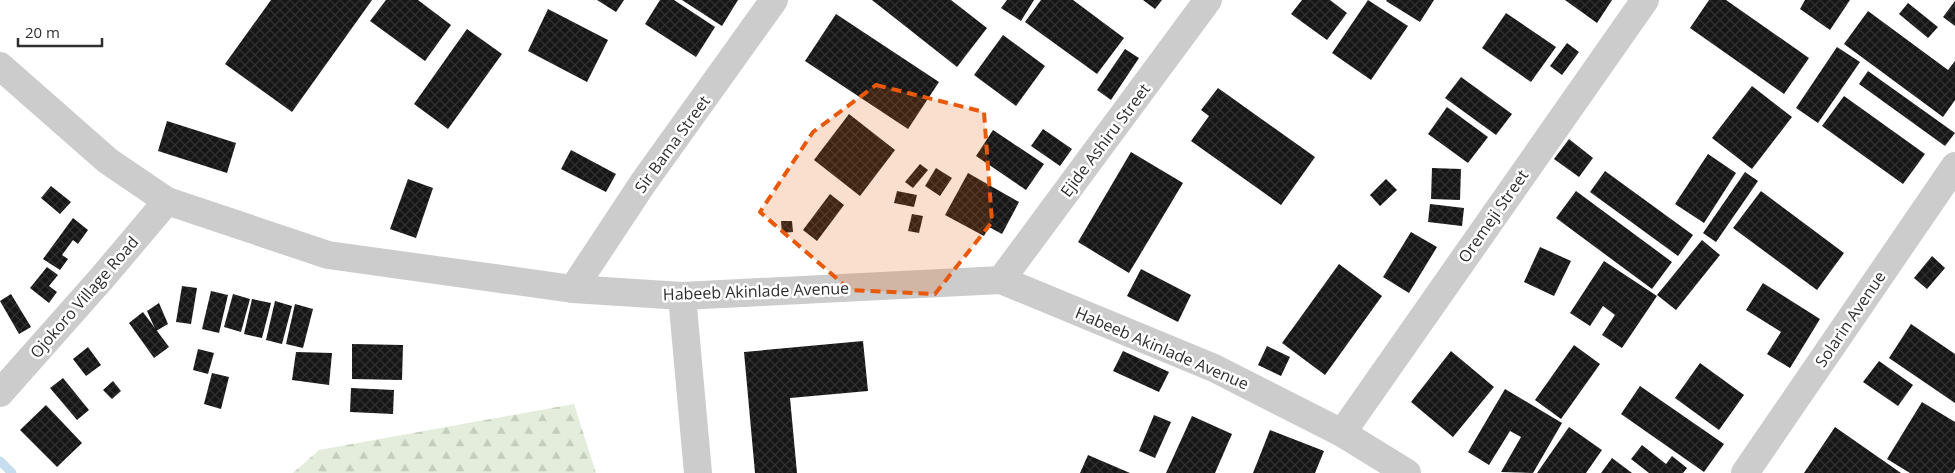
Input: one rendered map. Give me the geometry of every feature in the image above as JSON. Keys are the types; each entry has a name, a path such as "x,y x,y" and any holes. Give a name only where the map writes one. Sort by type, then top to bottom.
{"street":[{"name":"Sir Bama Street","path":"573,289 643,183 774,0"},
{"name":"Ejide Ashiru Street","path":"1001,280 1208,0"},
{"name":"Oremeji Street","path":"1342,432 1645,0"},
{"name":"Habeeb Akinlade Avenue","path":"0,66 108,161 167,201 328,255 573,289 682,296 1001,280 1214,368 1342,432 1407,473"},
{"name":"Solarin Avenue","path":"1745,473 1950,182"},
{"name":"Ojokoro Village Road","path":"0,393 167,201"},
{"path":"682,296 698,473"}],"highlighted area":[{"path":"876,85 984,112 992,222 935,294 850,290 760,212 813,132"}],"green space":[{"path":"574,404 596,473 293,473 319,450"}],"building":[{"path":"271,0 372,0 292,112 225,64"},
{"path":"386,0 418,0 451,25 425,61 370,21"},
{"path":"597,0 624,0 616,12"},
{"path":"660,0 674,0 715,27 696,57 645,24"},
{"path":"682,0 738,0 722,26"},
{"path":"872,0 951,0 987,28 957,67"},
{"path":"1007,0 1034,0 1021,21 1001,8"},
{"path":"1041,0 1073,0 1124,38 1097,74 1025,22"},
{"path":"1143,0 1162,0 1155,9"},
{"path":"1302,0 1330,0 1347,13 1327,40 1291,14"},
{"path":"1368,0 1408,26 1371,80 1332,53"},
{"path":"1387,0 1434,0 1420,22"},
{"path":"1565,0 1612,0 1597,23"},
{"path":"1709,0 1726,0 1809,58 1784,94 1690,28"},
{"path":"1805,0 1850,0 1830,30 1800,9"},
{"path":"1955,1 1955,26 1943,17"},
{"path":"1908,3 1938,27 1928,38 1899,14"},
{"path":"548,9 608,40 587,82 528,51"},
{"path":"1868,11 1948,70 1955,61 1955,100 1943,117 1844,44"},
{"path":"1506,13 1556,47 1531,82 1482,48"},
{"path":"836,14 939,82 908,129 805,61"},
{"path":"467,29 502,54 448,129 414,104"},
{"path":"1003,35 1045,66 1016,106 974,75"},
{"path":"1567,43 1579,52 1562,75 1550,66"},
{"path":"1837,47 1860,62 1818,123 1796,108"},
{"path":"1125,49 1139,58 1111,100 1097,90"},
{"path":"1868,71 1955,133 1945,146 1859,84"},
{"path":"1461,77 1512,114 1496,135 1445,98"},
{"path":"1752,86 1792,117 1752,169 1712,138"},
{"path":"1218,88 1315,157 1281,205 1191,141 1209,116 1201,110"},
{"path":"1844,96 1925,154 1903,184 1822,126"},
{"path":"1447,107 1488,137 1468,163 1428,134"},
{"path":"849,114 895,150 860,196 814,160"},
{"path":"167,121 236,143 227,173 158,151"},
{"path":"1043,129 1072,149 1060,166 1031,146"},
{"path":"993,130 1044,164 1026,190 976,156"},
{"path":"1569,139 1593,158 1579,177 1554,159"},
{"path":"571,150 616,174 606,192 561,169"},
{"path":"1131,152 1183,183 1129,273 1078,242"},
{"path":"1708,154 1736,173 1704,223 1675,204"},
{"path":"920,164 928,170 913,188 905,182"},
{"path":"936,168 952,178 940,196 925,186"},
{"path":"1432,168 1461,169 1460,200 1431,199"},
{"path":"1605,171 1693,235 1678,256 1590,192"},
{"path":"1745,172 1758,181 1716,242 1703,233"},
{"path":"968,173 1019,202 1002,234 989,227 984,236 945,215"},
{"path":"408,179 433,188 416,238 390,229"},
{"path":"1386,179 1397,190 1380,206 1370,195"},
{"path":"51,186 71,202 60,214 41,198"},
{"path":"897,191 917,195 914,207 894,203"},
{"path":"1576,191 1672,262 1652,289 1556,218"},
{"path":"1761,191 1844,253 1817,290 1733,228"},
{"path":"830,194 844,205 817,241 803,230"},
{"path":"1430,204 1464,208 1462,226 1428,222"},
{"path":"912,214 923,216 919,233 908,231"},
{"path":"73,218 88,230 78,244 73,240 62,255 68,259 60,270 43,259"},
{"path":"781,221 792,221 793,232 782,233"},
{"path":"1411,232 1437,247 1409,293 1383,277"},
{"path":"1702,240 1720,255 1676,310 1657,295"},
{"path":"1540,247 1571,261 1554,296 1524,282"},
{"path":"1932,256 1945,268 1927,289 1914,278"},
{"path":"1604,261 1657,296 1622,348 1602,335 1615,315 1603,306 1590,326 1570,313"},
{"path":"1339,264 1382,296 1325,375 1282,343"},
{"path":"47,267 58,275 49,286 57,292 49,303 30,288"},
{"path":"1141,269 1191,295 1178,322 1127,296"},
{"path":"1763,283 1820,319 1790,368 1767,354 1781,332 1746,310"},
{"path":"182,286 197,288 191,324 176,322"},
{"path":"211,291 228,295 219,333 202,329"},
{"path":"11,294 31,327 19,334 0,301"},
{"path":"233,294 250,299 241,332 224,327"},
{"path":"252,299 271,303 262,338 244,334"},
{"path":"275,301 292,306 282,344 266,340"},
{"path":"159,303 168,324 156,331 147,311"},
{"path":"295,304 313,309 303,348 286,344"},
{"path":"143,312 169,347 154,358 129,323"},
{"path":"1911,324 1955,354 1955,403 1889,358"},
{"path":"863,341 868,391 790,398 797,473 755,473 744,352"},
{"path":"352,344 403,345 402,380 352,379"},
{"path":"1574,345 1600,364 1561,419 1535,400"},
{"path":"1267,346 1290,357 1281,376 1258,365"},
{"path":"88,347 101,365 86,376 73,359"},
{"path":"198,349 214,353 208,374 193,370"},
{"path":"1123,351 1169,372 1159,392 1113,371"},
{"path":"1451,351 1494,387 1453,437 1411,402"},
{"path":"296,352 332,353 329,385 292,380"},
{"path":"1879,361 1913,385 1898,406 1863,382"},
{"path":"1700,363 1744,395 1719,430 1675,398"},
{"path":"212,373 229,377 221,409 204,404"},
{"path":"63,378 89,410 77,420 50,388"},
{"path":"113,381 121,391 112,399 103,390"},
{"path":"1640,386 1724,444 1704,472 1621,414"},
{"path":"351,388 394,390 393,414 350,412"},
{"path":"1505,389 1562,423 1533,473 1501,472 1521,437 1510,431 1489,465 1468,452"},
{"path":"1922,402 1955,422 1955,469 1953,473 1910,473 1887,459"},
{"path":"46,405 82,443 57,467 20,430"},
{"path":"1154,415 1171,422 1155,458 1139,451"},
{"path":"1192,416 1232,434 1215,473 1166,473"},
{"path":"1569,427 1602,450 1586,473 1537,473"},
{"path":"1835,427 1901,473 1804,473"},
{"path":"1270,430 1324,451 1315,473 1253,473"},
{"path":"1642,445 1666,464 1672,456 1687,468 1683,473 1649,473 1631,459"},
{"path":"1088,455 1130,473 1080,473"},
{"path":"1612,458 1632,473 1601,473"}],"waterway":[{"path":"0,461 12,473"}]}
